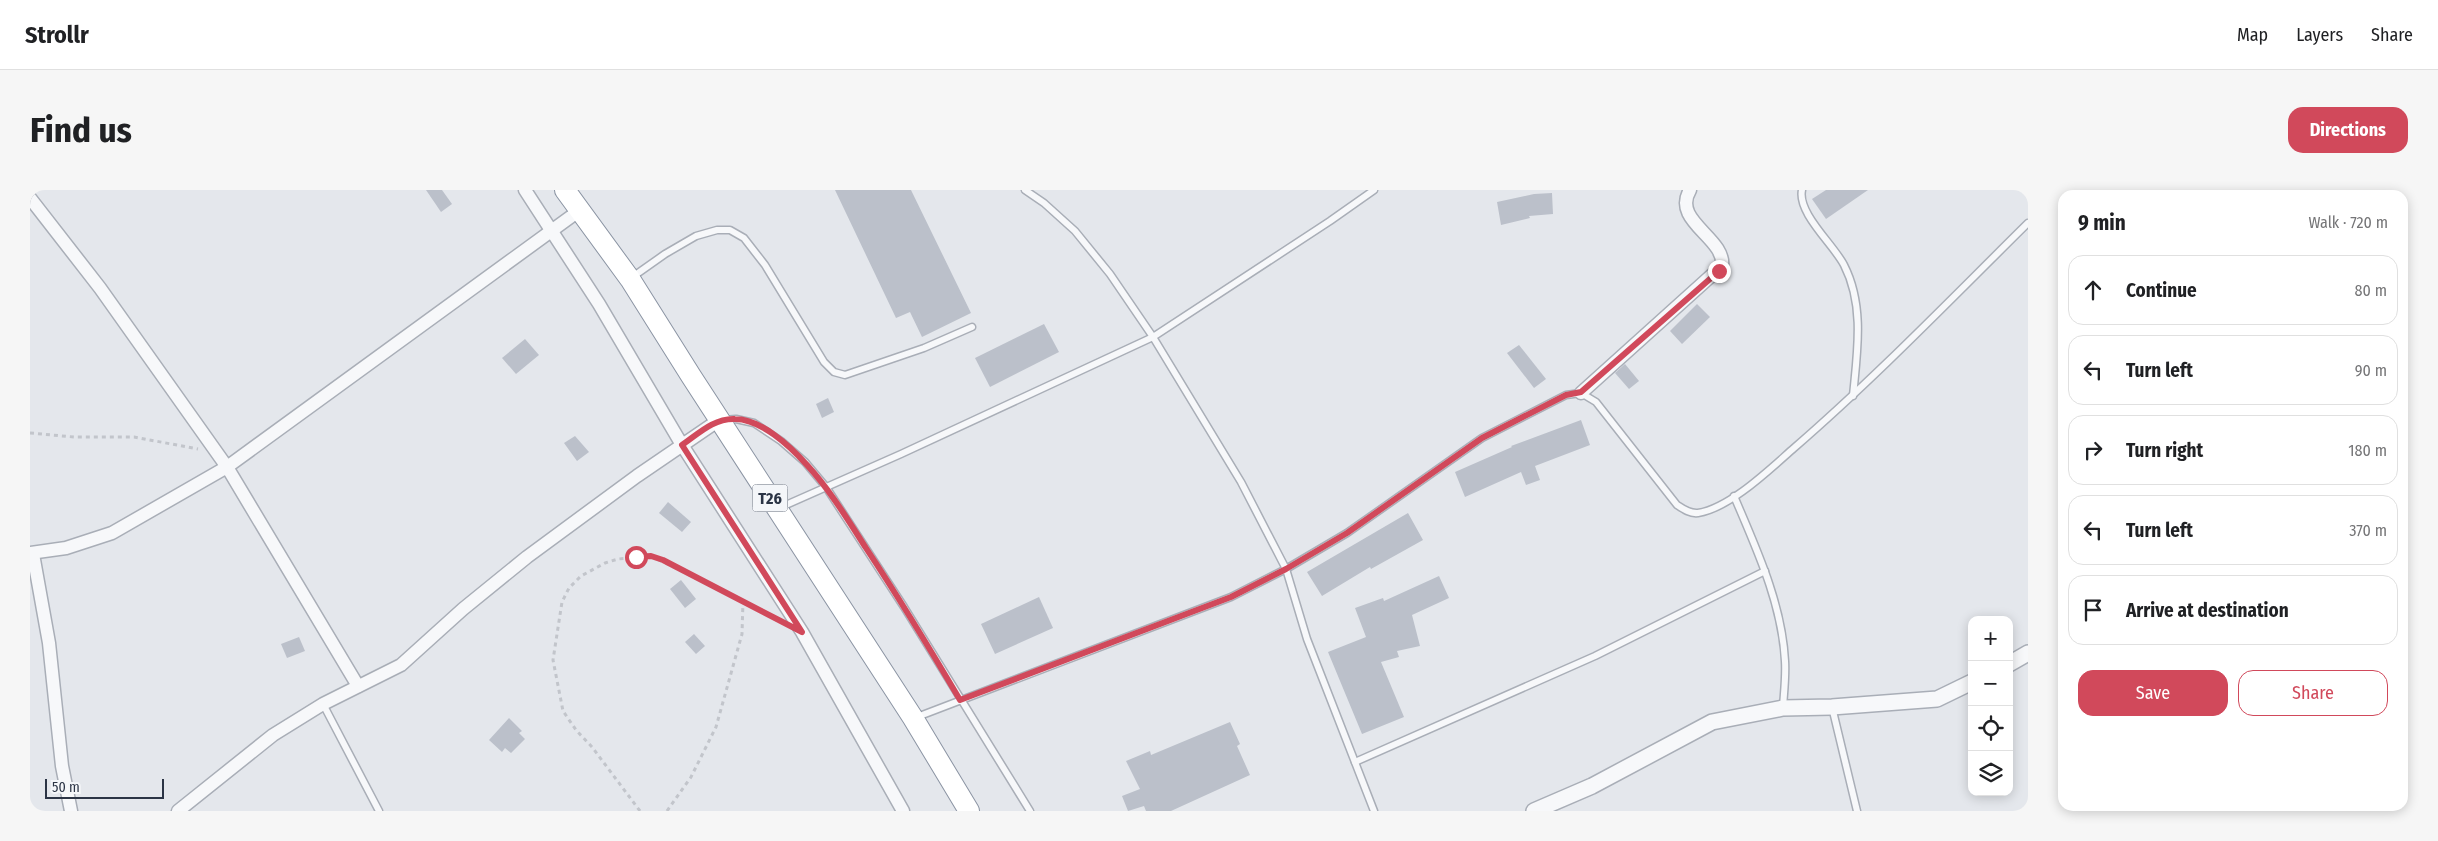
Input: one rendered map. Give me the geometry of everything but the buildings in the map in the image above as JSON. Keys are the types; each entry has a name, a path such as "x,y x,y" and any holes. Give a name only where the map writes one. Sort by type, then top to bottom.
{"highway":[{"name":"T26","path":"565,190 630,279 719,420 913,718 969,811"}],"street":[{"path":"524,190 552,230 682,445 802,632 903,811"},
{"path":"1581,392 1722,266 1721,255 1687,210 1686,198 1690,190"},
{"path":"30,198 100,288 214,452 227,467 358,686"},
{"path":"71,811 62,766 50,644 32,553 66,548 112,533 227,467 580,210"},
{"path":"178,811 273,735 323,704 401,665 463,609 527,557 719,420"},
{"path":"2013,662 2028,653"},
{"path":"1534,811 1592,786 1712,722 1783,708 1832,707 1938,699 1968,684"}],"lane":[{"path":"1025,190 1044,203 1075,231 1110,274 1153,337 1241,482 1286,569 1307,638 1374,811"},
{"path":"777,509 1153,337 1374,190"},
{"path":"1802,190 1805,207 1844,265 1851,287 1858,321 1853,397"},
{"path":"913,718 1196,612 1231,597 1286,569 1347,533 1482,438 1566,395 1581,392 1596,402 1677,505 1686,511 1696,513 1710,509 1734,496 1771,468 1853,397 2028,222"},
{"path":"630,279 665,254 696,236 717,230 730,230 744,238 764,265 824,362 834,372 845,375 924,348 972,327"},
{"path":"719,420 736,419 754,423 781,441 805,462 826,487 904,607 1030,811"},
{"path":"1734,496 1765,571 1778,622 1785,660 1783,708"},
{"path":"1355,762 1595,656 1765,571"},
{"path":"323,704 379,811"},
{"path":"1832,707 1857,811"}],"path":[{"path":"30,433 74,437 134,437 214,452"},
{"path":"640,811 563,711 553,660 562,602 569,588 581,576 605,562 618,558 651,556 802,632"},
{"path":"667,811 691,777 716,727 742,634 743,601"}],"route":[{"path":"636,557 651,556 663,560 767,612 802,632 682,445 719,420 736,419 754,423 781,441 805,462 826,487 904,607 960,700 1169,622 1231,597 1286,569 1347,533 1482,438 1566,395 1581,392 1719,271"}]}
